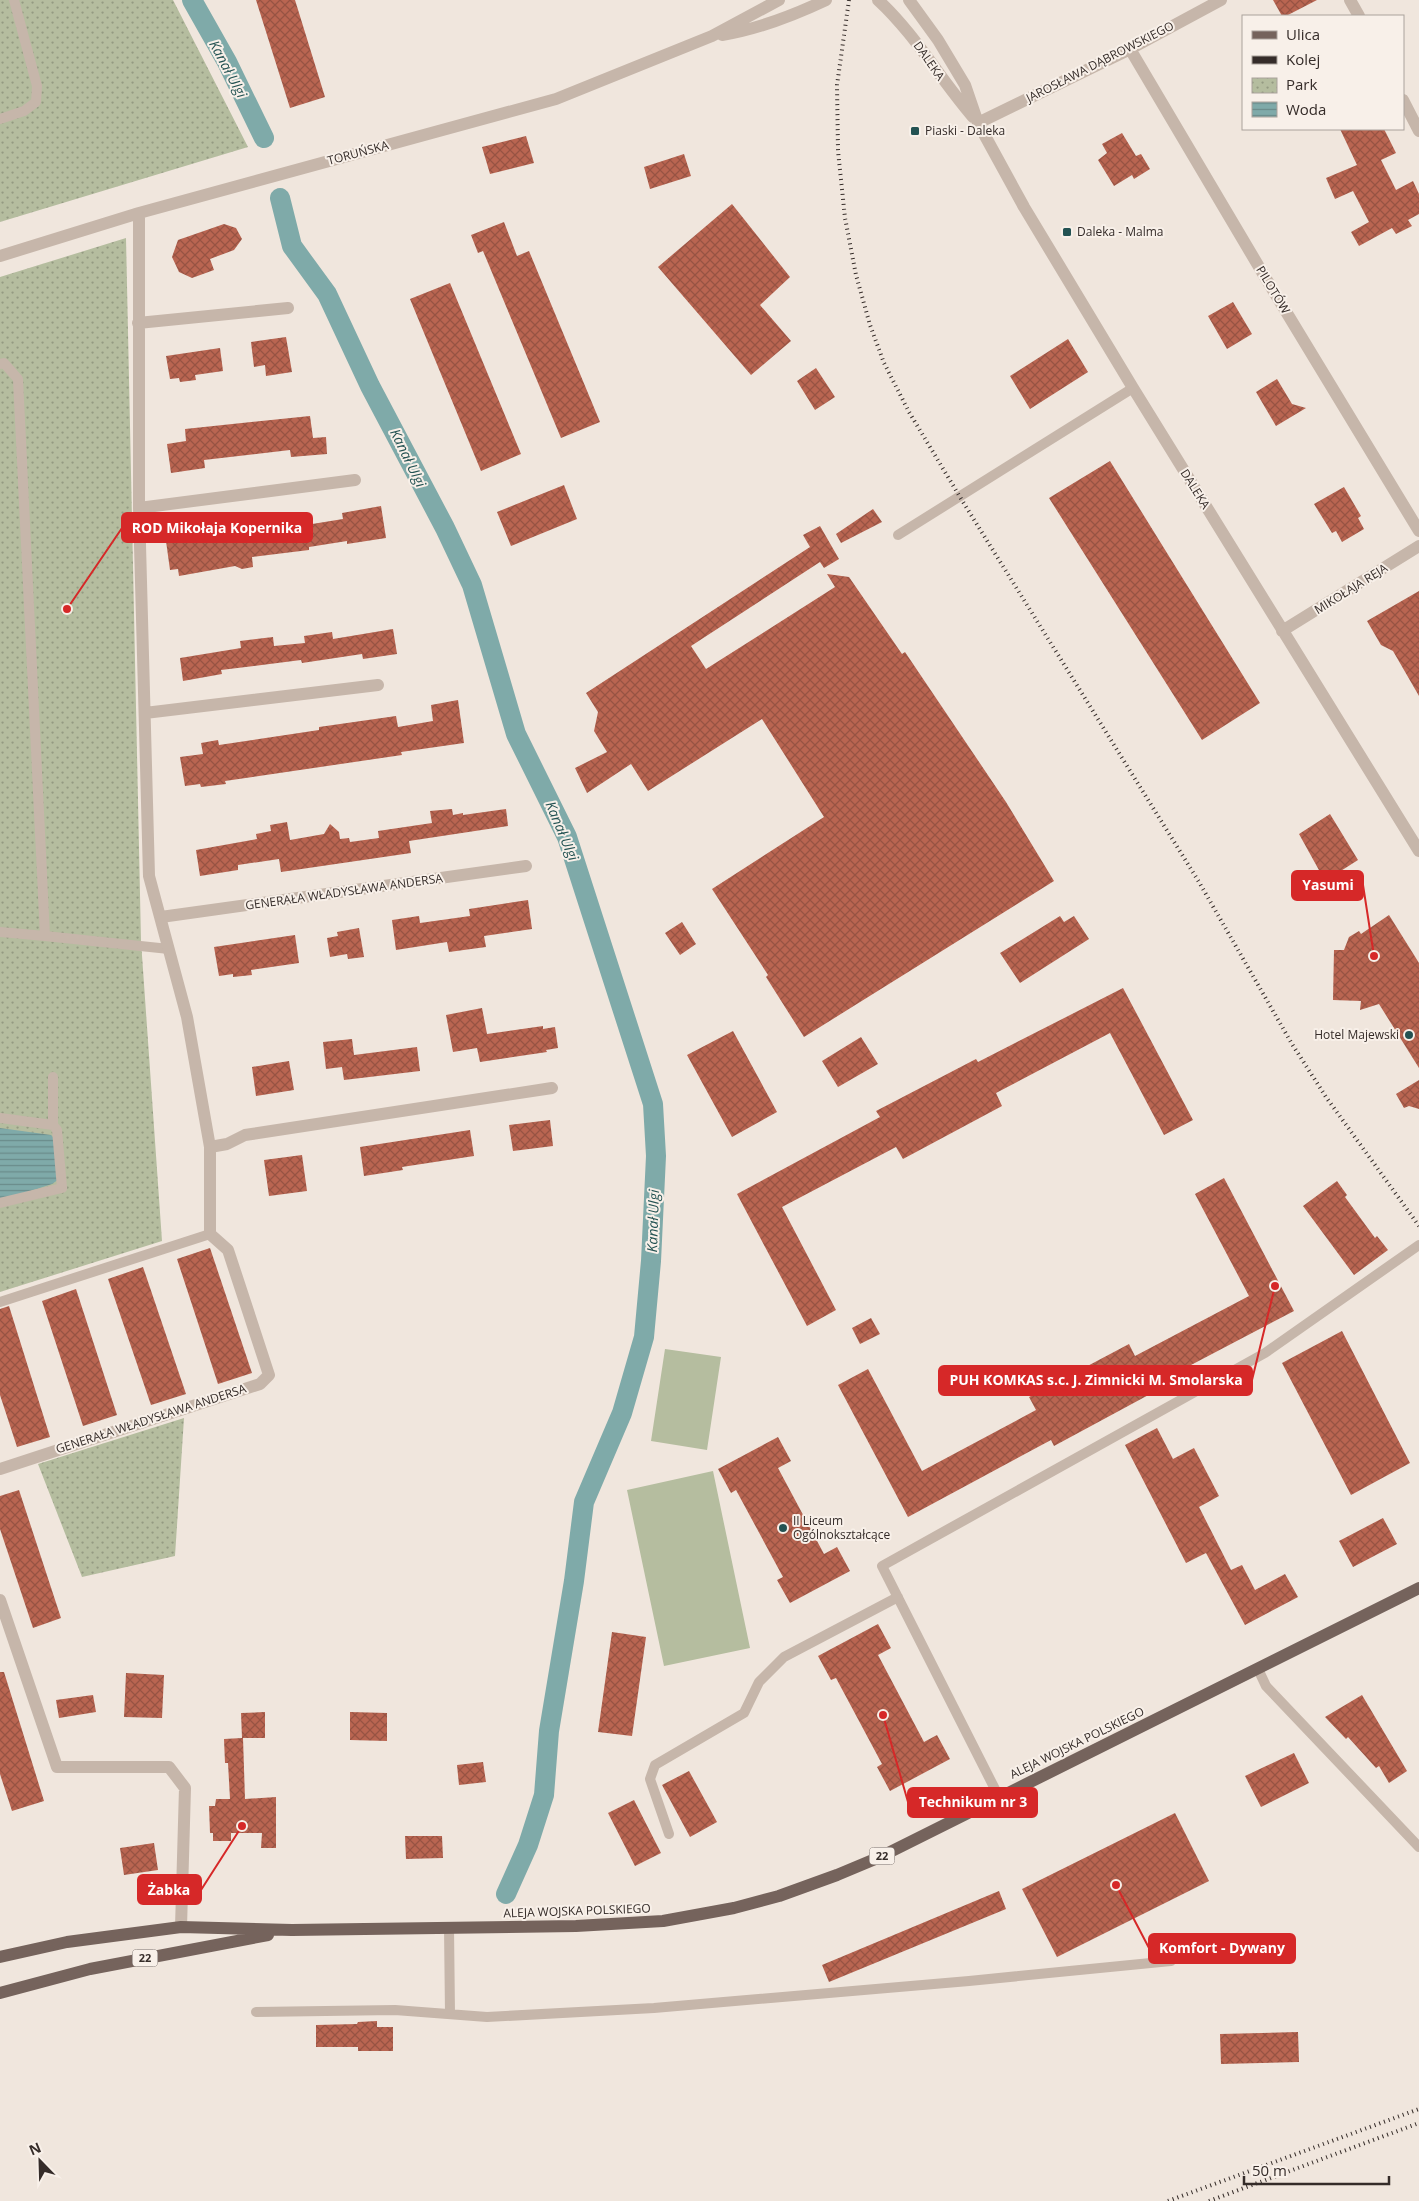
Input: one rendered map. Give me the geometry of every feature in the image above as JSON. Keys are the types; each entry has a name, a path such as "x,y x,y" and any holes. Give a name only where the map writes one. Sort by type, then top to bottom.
{"main road":[{"name":"ALEJA WOJSKA POLSKIEGO","path":"0,1957 107,1935 181,1927 292,1930 626,1925 685,1918 734,1908 778,1896 880,1857 1419,1588"},
{"name":"ALEJA WOJSKA POLSKIEGO","path":"0,1993 90,1968 292,1930"}],"street":[{"name":"TORUŃSKA","path":"0,256 139,213 556,99 712,36 779,0"},
{"name":"TORUŃSKA","path":"712,36 763,26 788,18 826,0"},
{"name":"DALEKA","path":"878,0 907,30 951,92 978,123"},
{"name":"DALEKA","path":"909,0 938,40 965,85 978,123 1024,207 1282,631 1419,850"},
{"name":"JAROSŁAWA DĄBROWSKIEGO","path":"978,123 1130,48 1221,0"},
{"path":"1350,0 1358,15"},
{"name":"PILOTÓW","path":"1130,48 1265,277 1419,531"},
{"path":"1404,102 1419,131"},
{"path":"139,213 139,508 149,876 187,1017 210,1147 210,1234"},
{"path":"138,323 288,308"},
{"path":"139,508 355,480"},
{"name":"MIKOŁAJA REJA","path":"1282,631 1419,546"},
{"path":"145,713 378,685"},
{"name":"GENERAŁA WŁADYSŁAWA ANDERSA","path":"161,918 526,866"},
{"path":"210,1147 227,1144 245,1135 552,1088"},
{"name":"GENERAŁA WŁADYSŁAWA ANDERSA","path":"0,1469 260,1384 269,1375 228,1250 210,1234"},
{"path":"0,1600 57,1767 169,1767 186,1788 181,1927"}],"lane":[{"path":"0,119 24,112 36,102 36,86 14,0"},
{"path":"0,364 4,363 18,379 45,936"},
{"path":"898,535 1133,388"},
{"path":"0,932 169,949"},
{"path":"0,1203 62,1188 57,1130 53,1125 53,1077"},
{"path":"0,1118 53,1125"},
{"path":"0,1302 210,1234"},
{"path":"999,1797 882,1566 1265,1353 1419,1245"},
{"path":"670,1834 650,1779 655,1765 744,1713 760,1682 784,1657 898,1597"},
{"path":"1258,1669 1266,1686 1419,1848"},
{"path":"449,1928 450,2014"},
{"path":"256,2012 395,2010 487,2017 654,2008 979,1980 1171,1961"}],"green space":[{"path":"0,0 173,0 248,147 0,222"},
{"path":"126,238 141,941 162,1241 0,1292 0,277"},
{"path":"665,1349 721,1357 707,1450 651,1441"},
{"path":"184,1418 175,1556 82,1577 38,1464"},
{"path":"713,1471 750,1648 664,1666 627,1490"}],"water":[{"path":"0,1128 51,1135 57,1141 62,1177 52,1184 0,1201"}],"building":[{"path":"256,0 295,0 325,97 290,108"},
{"path":"1273,0 1317,0 1288,15 1281,15"},
{"path":"1340,130 1384,130 1396,153 1381,160 1396,190 1413,181 1419,194 1419,214 1408,220 1412,226 1396,234 1392,228 1359,246 1351,232 1369,222 1353,191 1335,199 1326,178 1357,165"},
{"path":"1122,133 1136,156 1141,154 1150,169 1134,179 1132,175 1114,186 1098,160 1107,153 1102,144"},
{"path":"526,136 534,163 490,174 482,147"},
{"path":"684,154 691,176 650,189 644,167"},
{"path":"732,204 790,277 760,305 791,341 751,375 658,267"},
{"path":"504,222 517,256 529,251 600,422 561,438 483,251 478,253 471,235"},
{"path":"224,224 236,228 242,239 234,250 210,259 214,270 192,278 179,272 172,257 178,240"},
{"path":"450,283 521,454 481,471 410,299"},
{"path":"1233,302 1252,334 1227,349 1208,316"},
{"path":"286,337 292,372 266,376 265,365 254,367 251,342"},
{"path":"1068,339 1088,372 1030,409 1010,376"},
{"path":"220,348 223,371 195,375 196,380 180,382 179,378 170,379 166,356"},
{"path":"816,368 835,397 815,410 797,381"},
{"path":"1277,379 1292,404 1306,408 1276,426 1256,392"},
{"path":"310,416 313,438 326,437 327,454 291,457 290,450 204,460 205,468 171,473 167,444 186,441 185,429"},
{"path":"1110,461 1260,703 1202,740 1049,498"},
{"path":"564,485 577,519 511,546 497,512"},
{"path":"1344,487 1361,516 1358,518 1364,529 1342,542 1336,531 1332,533 1314,504"},
{"path":"381,506 386,538 347,544 347,541 309,547 309,550 252,557 253,567 242,569 235,566 179,576 178,569 170,570 166,541 201,536 202,540 247,533 246,530 305,521 306,525 343,519 342,513"},
{"path":"873,509 882,522 841,543 836,534"},
{"path":"820,526 839,559 824,568 820,562 691,646 706,669 835,587 827,574 849,577 902,654 905,652 1006,802 1054,881 804,1037 766,977 768,975 712,889 824,817 762,719 648,791 631,764 587,793 575,768 607,752 594,731 598,712 586,693 810,547 803,535"},
{"path":"1419,591 1419,696 1393,651 1381,645 1367,621"},
{"path":"393,629 397,654 363,659 362,654 302,663 301,660 221,670 222,674 183,681 180,658 241,648 240,641 273,637 274,646 305,643 304,636 332,632 333,639"},
{"path":"458,700 464,743 401,752 402,755 225,781 226,784 201,787 200,784 185,786 180,757 203,754 201,743 218,740 219,745 319,730 319,727 396,716 398,727 433,721 431,705"},
{"path":"452,809 453,815 463,813 463,815 506,809 508,826 409,841 411,853 281,872 279,859 238,865 238,870 200,876 196,850 257,839 256,834 271,831 270,825 287,822 290,840 324,834 330,824 339,832 340,839 349,838 350,842 379,838 378,831 432,823 430,811"},
{"path":"1330,814 1358,860 1325,881 1299,834"},
{"path":"528,900 532,929 484,936 486,947 449,952 447,942 396,950 392,920 419,916 420,923 470,916 469,909"},
{"path":"1389,915 1419,963 1419,1068 1379,1004 1360,1010 1361,1001 1333,1000 1334,950 1344,950 1349,937 1359,931 1361,934"},
{"path":"1060,916 1064,922 1074,916 1089,939 1020,983 1000,953"},
{"path":"682,922 696,944 680,955 665,933"},
{"path":"359,928 364,957 348,959 347,954 330,957 327,938 338,936 337,932"},
{"path":"295,935 299,963 251,970 252,975 233,977 233,974 219,976 214,947"},
{"path":"1123,988 1193,1120 1164,1135 1110,1033 996,1093 1002,1106 903,1159 896,1147 782,1207 836,1310 807,1326 737,1194 880,1117 876,1111 976,1059 978,1062"},
{"path":"482,1008 487,1034 543,1026 543,1029 555,1027 558,1048 546,1050 547,1052 480,1062 477,1048 453,1052 446,1015"},
{"path":"733,1031 777,1112 732,1137 687,1055"},
{"path":"861,1037 878,1064 838,1087 822,1061"},
{"path":"352,1039 354,1055 417,1047 420,1071 344,1080 342,1067 326,1069 323,1042"},
{"path":"289,1061 294,1090 256,1096 252,1067"},
{"path":"1419,1080 1419,1109 1409,1106 1404,1108 1396,1094"},
{"path":"550,1120 553,1146 513,1151 509,1125"},
{"path":"470,1130 474,1156 402,1167 403,1170 364,1176 360,1147"},
{"path":"302,1155 307,1191 269,1196 264,1160"},
{"path":"1224,1178 1294,1311 1151,1386 1154,1392 1054,1446 1051,1440 908,1517 838,1385 868,1369 922,1471 1036,1410 1029,1397 1129,1344 1135,1356 1249,1296 1195,1194"},
{"path":"1337,1181 1347,1195 1345,1197 1375,1238 1377,1236 1388,1250 1354,1275 1303,1206"},
{"path":"210,1248 252,1373 218,1384 177,1259"},
{"path":"143,1267 186,1394 151,1405 108,1279"},
{"path":"76,1289 117,1415 83,1426 42,1301"},
{"path":"9,1306 50,1437 17,1447 0,1395 0,1309"},
{"path":"871,1318 880,1334 860,1344 852,1328"},
{"path":"1342,1331 1410,1463 1351,1495 1282,1363"},
{"path":"1157,1428 1173,1459 1194,1448 1219,1496 1199,1507 1231,1570 1242,1565 1255,1590 1285,1574 1298,1597 1245,1625 1206,1553 1186,1563 1125,1445"},
{"name":"II Liceum Ogólnokształcące","path":"778,1437 791,1461 778,1468 824,1554 837,1547 850,1571 790,1603 777,1580 783,1577 736,1490 731,1493 718,1469"},
{"path":"19,1490 61,1618 33,1628 0,1529 0,1496"},
{"path":"1383,1518 1397,1544 1353,1567 1339,1541"},
{"path":"878,1624 891,1648 878,1655 924,1742 937,1735 950,1759 890,1791 877,1767 882,1764 836,1678 831,1680 818,1656"},
{"path":"612,1632 646,1637 632,1736 598,1732"},
{"path":"0,1672 4,1672 44,1801 12,1811 0,1774"},
{"path":"126,1673 164,1675 162,1718 124,1717"},
{"path":"93,1695 96,1712 59,1718 56,1700"},
{"path":"1362,1695 1407,1771 1389,1783 1379,1766 1376,1768 1348,1737 1346,1739 1325,1717"},
{"path":"265,1712 265,1738 243,1738 245,1799 276,1797 276,1848 261,1848 262,1833 231,1833 231,1841 213,1841 213,1833 210,1833 209,1806 215,1806 216,1799 230,1799 228,1763 225,1763 224,1739 242,1738 241,1713"},
{"path":"350,1712 387,1713 387,1741 350,1740"},
{"path":"1294,1753 1309,1783 1261,1807 1245,1776"},
{"path":"483,1762 486,1782 459,1785 457,1765"},
{"path":"689,1771 717,1822 690,1837 662,1785"},
{"path":"634,1800 661,1853 635,1866 608,1813"},
{"path":"1175,1813 1209,1881 1057,1957 1022,1889"},
{"path":"405,1836 442,1836 443,1858 406,1859"},
{"path":"154,1843 158,1870 124,1875 120,1848"},
{"path":"999,1891 1006,1909 829,1982 822,1965"},
{"path":"377,2021 377,2027 393,2027 393,2051 358,2051 358,2047 316,2047 316,2025 357,2024 358,2022"},
{"path":"1298,2032 1299,2062 1221,2064 1220,2034"}],"waterway":[{"name":"Kanał Ulgi","path":"192,0 227,62 264,138"},
{"name":"Kanał Ulgi","path":"280,198 292,246 327,294 370,386 445,528 472,585 516,734 567,837 653,1104 656,1156 651,1261 644,1337 622,1413 584,1502 574,1581 549,1731 544,1795 528,1845 506,1894"}],"railway":[{"path":"849,0 837,85 838,151 845,218 856,275 870,325 884,363 909,412 1199,882 1292,1044 1326,1097 1419,1226"},
{"path":"1168,2201 1419,2109"},
{"path":"1209,2201 1419,2123"}],"place":[{"name":"Piaski - Daleka","path":"915,131"},
{"name":"Daleka - Malma","path":"1067,232"},
{"name":"ROD Mikołaja Kopernika","path":"67,609"},
{"name":"Yasumi","path":"1374,956"},
{"name":"Hotel Majewski","path":"1409,1035"},
{"name":"PUH KOMKAS s.c. J. Zimnicki M. Smolarska","path":"1275,1286"},
{"name":"II Liceum Ogólnokształcące","path":"783,1528"},
{"name":"Technikum nr 3","path":"883,1715"},
{"name":"Żabka","path":"242,1826"},
{"name":"Komfort - Dywany","path":"1116,1885"}]}
